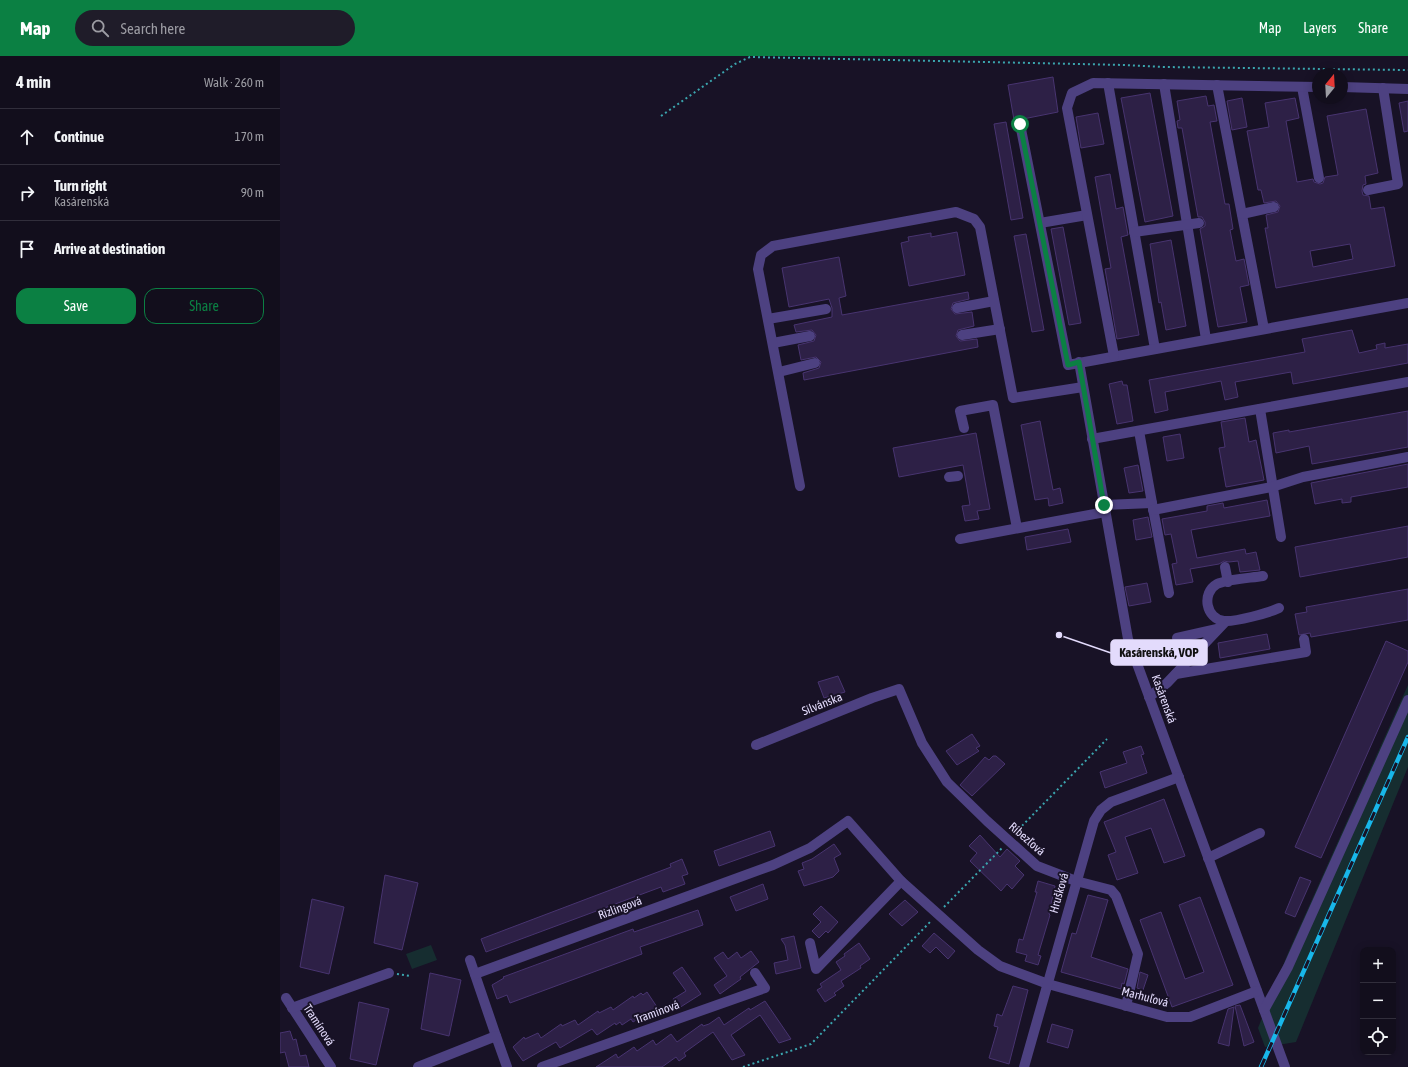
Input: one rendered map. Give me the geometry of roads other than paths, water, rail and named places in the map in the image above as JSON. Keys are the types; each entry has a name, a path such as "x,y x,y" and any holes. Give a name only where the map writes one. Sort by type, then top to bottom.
{"street":[{"path":"1114,356 1067,108 1072,93 1093,83 1312,87"},
{"path":"1108,83 1155,349"},
{"path":"1164,84 1206,340"},
{"path":"1217,85 1264,329"},
{"path":"1302,87 1319,178"},
{"path":"1348,87 1408,89"},
{"path":"1368,190 1398,184 1383,88"},
{"path":"1020,124 1068,365 1408,303"},
{"path":"1242,214 1274,207"},
{"path":"800,486 758,269 761,255 773,246 956,212 974,219 980,227 1013,398 1083,387"},
{"path":"1040,223 1087,215"},
{"path":"1134,232 1199,223"},
{"path":"957,308 994,300"},
{"path":"768,319 826,309"},
{"path":"962,335 1000,329"},
{"path":"773,343 810,336"},
{"name":"Kasárenská","path":"1079,362 1128,639 1285,1067"},
{"path":"779,372 815,363"},
{"path":"1092,439 1408,382"},
{"path":"964,428 960,411 994,405 1017,528"},
{"path":"1260,409 1281,537"},
{"path":"1139,431 1152,507 1170,594"},
{"path":"960,539 1105,508 1152,507 1272,487 1303,477 1408,457"},
{"path":"1225,567 1228,582"},
{"path":"1263,576 1217,584 1207,599 1208,609 1217,619 1226,621 1270,613 1279,608"},
{"path":"1149,697 1176,674 1226,621"},
{"path":"1177,638 1217,629"},
{"path":"1176,674 1306,652 1304,639"},
{"name":"Silvánska","path":"756,745 872,698 899,689"},
{"name":"Ríbezľová","path":"899,689 922,743 947,782 1008,841 1037,866 1076,881 1111,890 1116,896 1138,954 1126,1006"},
{"path":"1264,1010 1288,966 1408,700"},
{"name":"Hrušková","path":"1024,1067 1094,821 1101,810 1111,802 1178,777"},
{"name":"Rizlingová","path":"475,974 773,865 810,848 848,821 901,881"},
{"path":"1208,858 1260,833"},
{"path":"810,943 816,969 901,881"},
{"name":"Marhuľová","path":"901,881 978,950 1000,966 1048,984 1167,1017 1190,1017 1257,991"},
{"path":"470,960 507,1067"},
{"path":"292,1008 389,973"},
{"name":"Tramínová","path":"542,1067 765,988 755,973"},
{"name":"Tramínová","path":"286,998 331,1067"},
{"path":"418,1067 496,1036"}],"railway":[{"path":"1261,1067 1408,737"}],"place":[{"name":"Kasárenská, VOP","path":"1059,635"}]}
